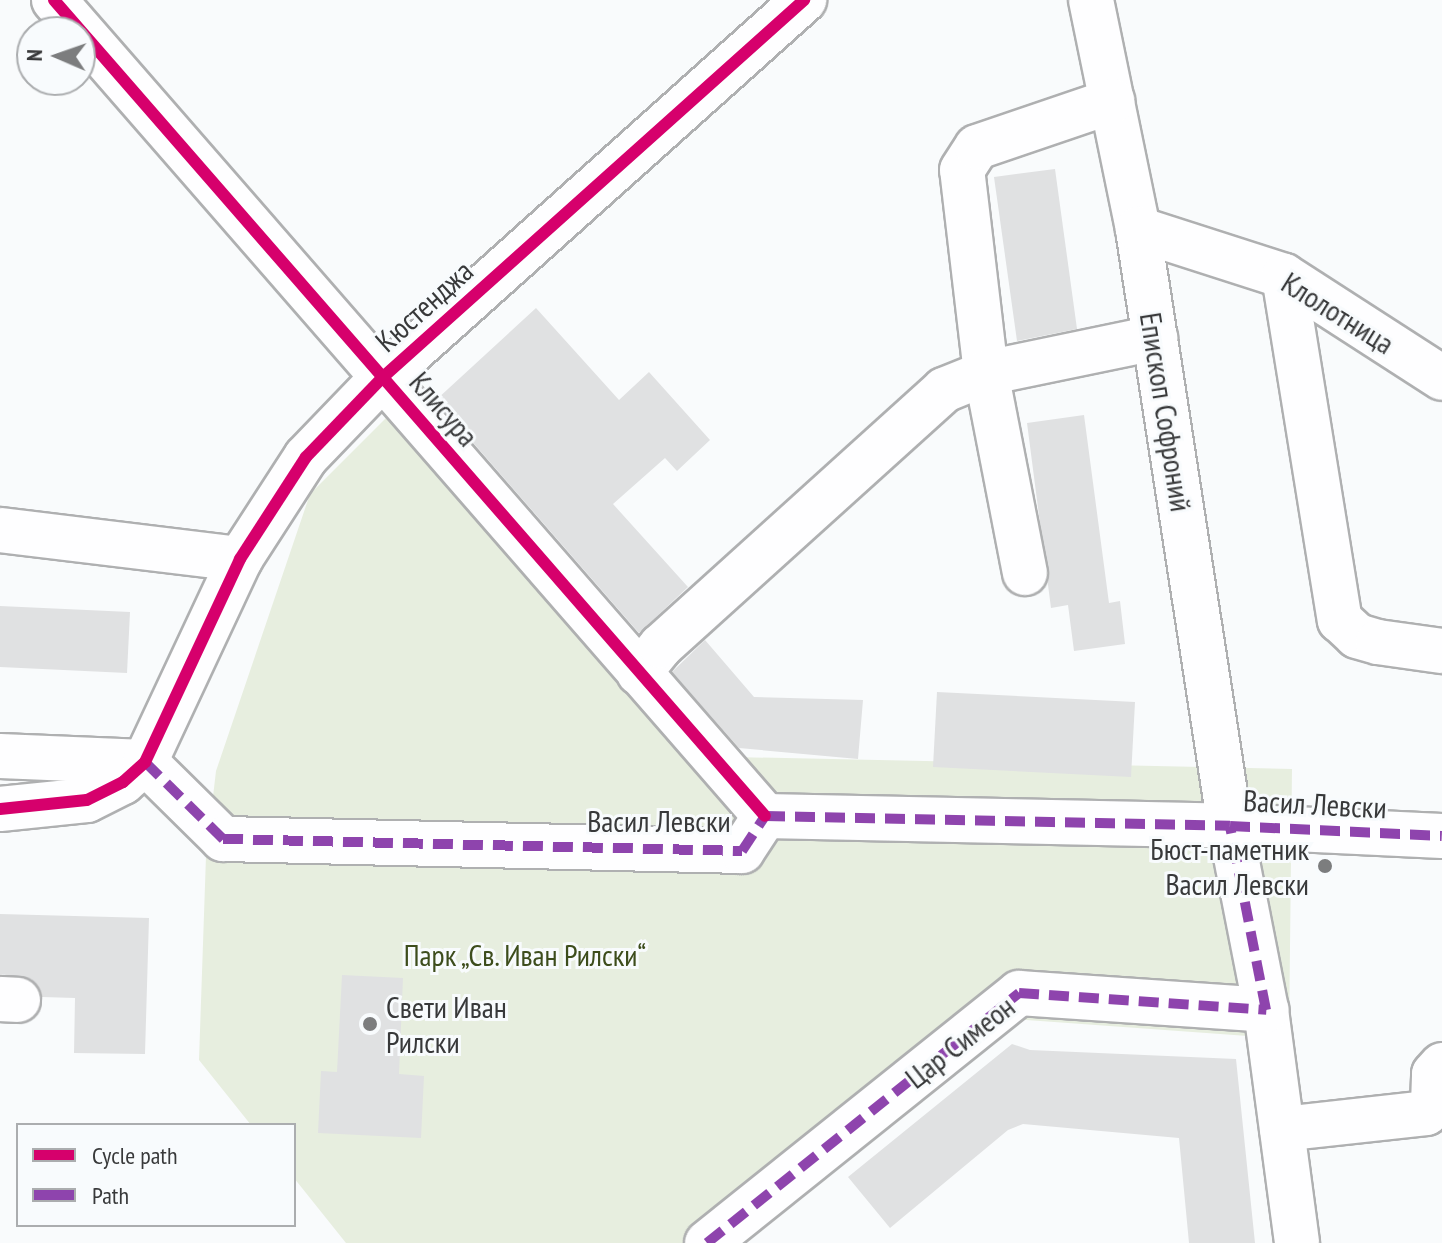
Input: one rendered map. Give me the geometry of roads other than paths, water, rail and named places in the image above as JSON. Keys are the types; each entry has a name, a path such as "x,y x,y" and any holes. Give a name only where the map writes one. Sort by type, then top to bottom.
{"street":[{"name":"Клисура","path":"54,0 765,816"},
{"name":"Кюстенджа","path":"145,762 240,559 306,457 382,378 804,0"},
{"name":"Епископ Софроний","path":"1091,0 1138,229 1230,826 1266,1010"},
{"path":"1025,573 986,373 962,170 977,147 1112,101"},
{"name":"Клолотница","path":"1138,229 1284,276 1442,378"},
{"path":"1284,276 1340,620 1357,636 1442,651"},
{"path":"639,673 661,646 944,390 986,373 1155,338"},
{"path":"0,530 240,559"},
{"path":"0,756 145,762"},
{"path":"0,809 87,800 123,782 145,762"},
{"name":"Васил Левски","path":"145,762 223,839 742,851 765,816 1230,826 1442,836"},
{"name":"Цар Симеон","path":"707,1243 1019,993 1266,1010"},
{"path":"1266,1010 1297,1243"},
{"path":"1282,1129 1426,1113 1433,1105 1434,1074 1442,1065"}],"place":[{"name":"Бюст-паметник Васил Левски","path":"1325,866"},
{"name":"Свети Иван Рилски","path":"370,1024"}],"park label":[{"name":"Парк „Св. Иван Рилски“","path":"525,955"}]}
